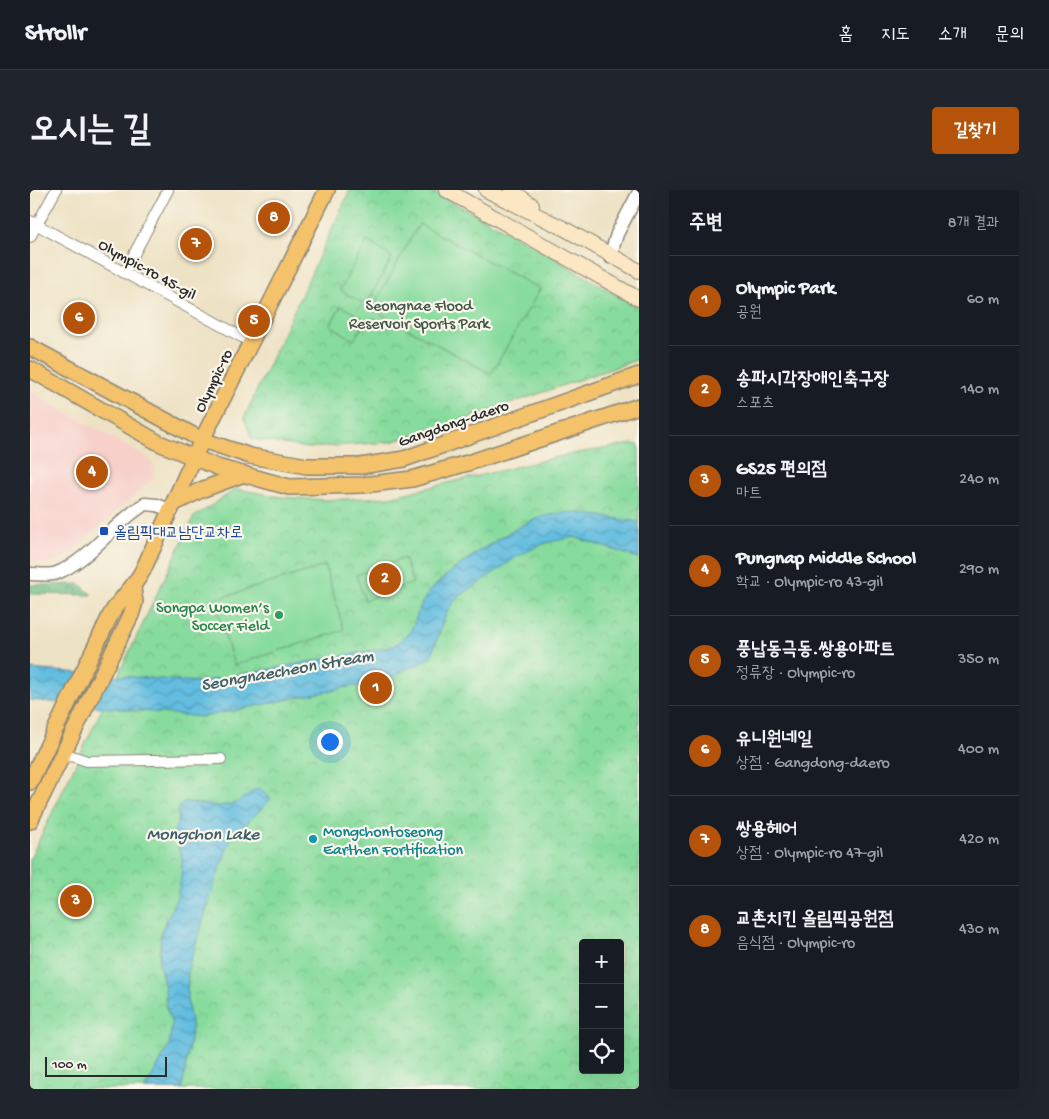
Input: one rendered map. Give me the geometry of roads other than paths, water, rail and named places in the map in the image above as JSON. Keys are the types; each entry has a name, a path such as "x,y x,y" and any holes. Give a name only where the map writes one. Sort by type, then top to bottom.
{"main road":[{"name":"Olympic-ro","path":"30,782 111,614 122,596 133,588 173,507 202,440 327,190"},
{"path":"446,190 639,299"},
{"path":"486,190 565,229 639,271"},
{"path":"511,190 565,229"},
{"path":"585,268 598,270 606,266 610,256"},
{"name":"Gangdong-daero","path":"30,346 202,440 250,456 307,466 361,466 404,459 637,375"},
{"path":"30,370 159,443 195,459 289,487 363,485 412,479 471,462 639,406"},
{"path":"173,507 201,490 244,474"},
{"name":"Olympic-ro","path":"30,821 131,615 135,602 133,588"}],"street":[{"path":"30,237 33,223 56,190"},
{"path":"124,273 168,190"},
{"path":"610,256 618,234 639,192"},
{"name":"Olympic-ro 45-gil","path":"33,223 251,342"},
{"path":"30,574 56,574 71,564 117,524 144,504 173,507"},
{"path":"63,754 87,761 221,759"}],"water":[{"name":"Seongnaecheon Stream","path":"573,512 639,522 639,558 574,537 545,543 518,556 456,599 447,611 431,656 419,665 407,668 376,688 354,686 202,717 30,700 30,669 199,682 391,647 411,630 422,603 435,586 477,552 536,519"},
{"name":"Mongchon Lake","path":"258,788 271,799 231,839 218,873 188,969 187,1000 192,1027 182,1089 145,1089 169,1046 172,1023 166,1008 165,988 159,962 161,932 177,897 181,879 182,860 174,831 179,819 178,809 184,802 218,806 234,804"}],"place":[{"name":"교촌치킨 올림픽공원점","path":"274,218"},
{"name":"쌍용헤어","path":"196,244"},
{"name":"유니원네일","path":"79,318"},
{"name":"풍납동극동.쌍용아파트","path":"254,321"},
{"name":"Pungnap Middle School","path":"92,472"},
{"name":"올림픽대교남단교차로","path":"104,531"},
{"name":"송파시각장애인축구장","path":"385,579"},
{"name":"Songpa Women’s Soccer Field","path":"279,615"},
{"name":"Olympic Park","path":"376,688"},
{"name":"Mongchontoseong Earthen Fortification","path":"313,839"},
{"name":"GS25 편의점","path":"76,901"}],"park label":[{"name":"Seongnae Flood Reservoir Sports Park","path":"419,313"}]}
